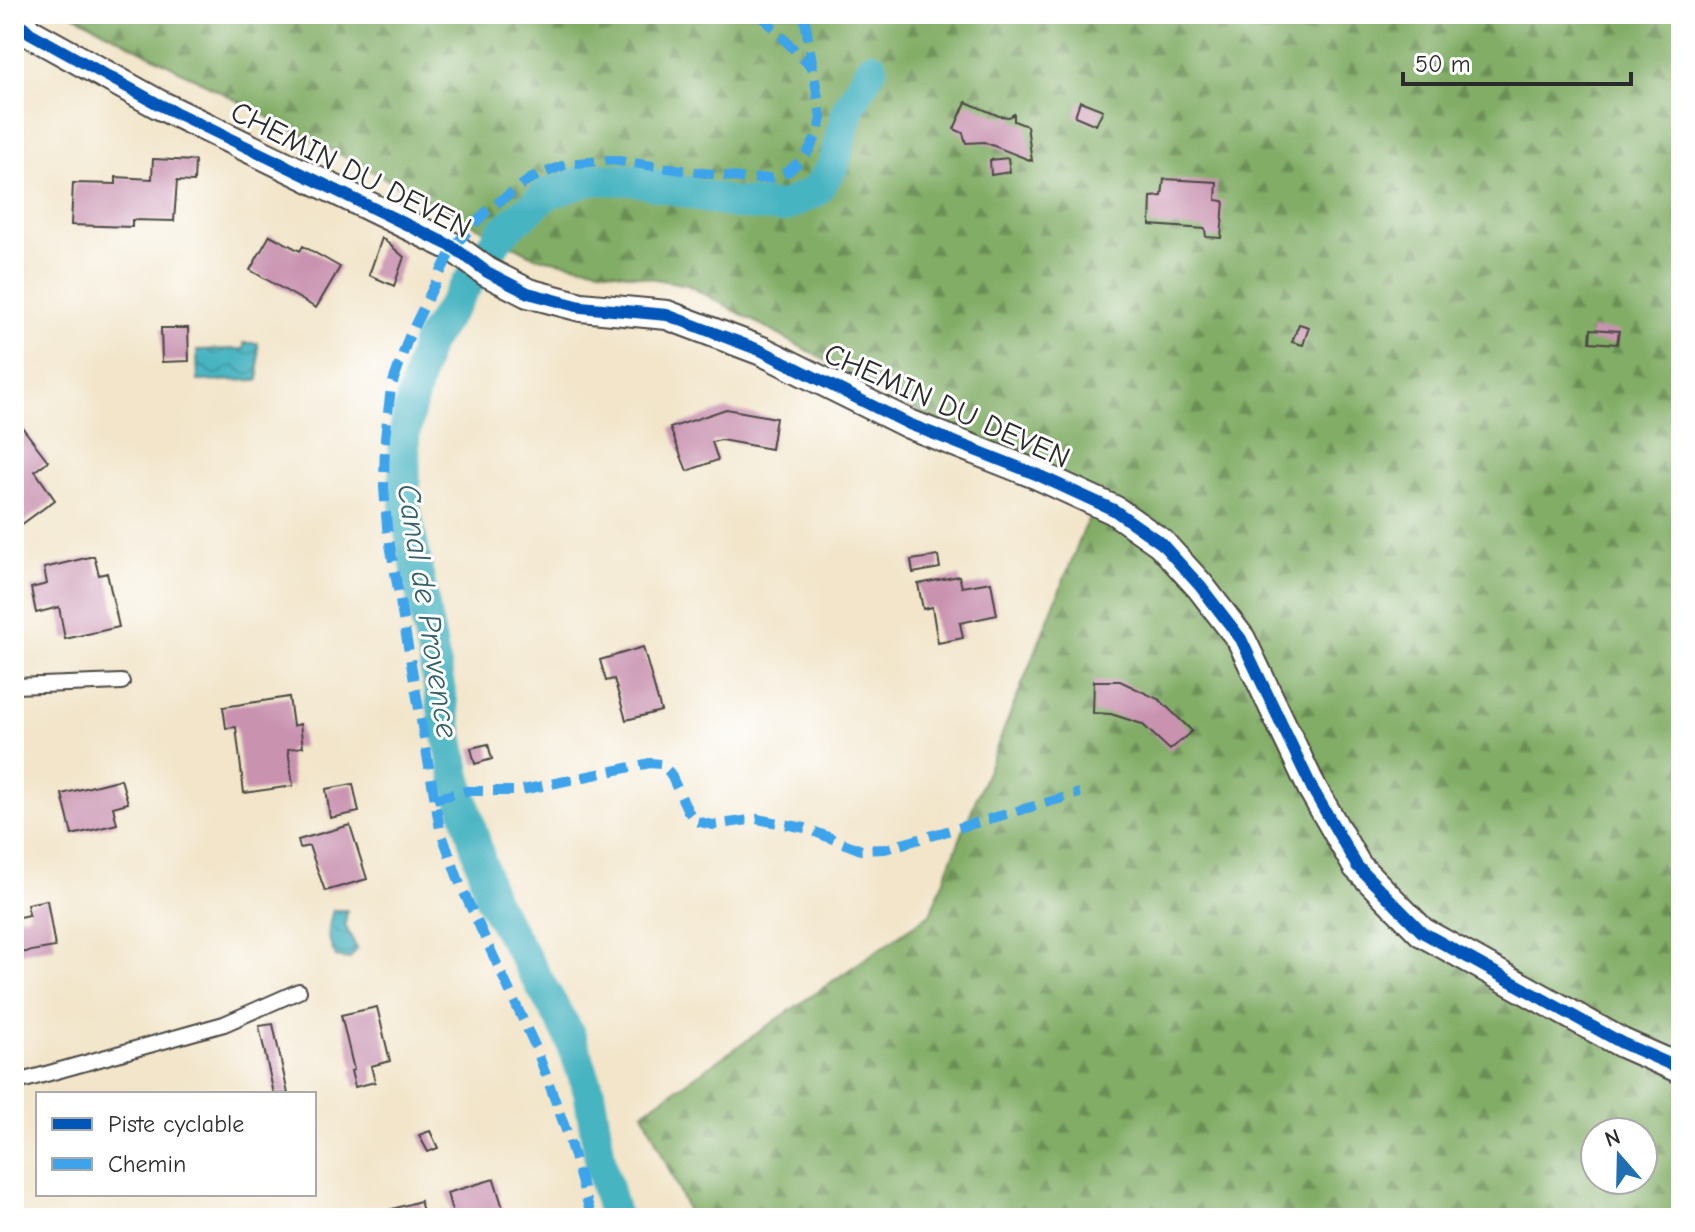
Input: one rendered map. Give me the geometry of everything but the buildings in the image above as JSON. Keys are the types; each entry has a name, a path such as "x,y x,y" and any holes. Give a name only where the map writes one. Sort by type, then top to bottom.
{"street":[{"name":"CHEMIN DU DEVEN","path":"14,18 30,33 158,104 405,222 528,293 581,307 667,315 762,351 909,424 1038,475 1114,510 1161,543 1200,586 1241,639 1312,788 1357,866 1422,932 1622,1043 1681,1069"}],"lane":[{"path":"14,686 122,682"},
{"path":"14,1083 224,1024 299,991"}],"green space":[{"path":"72,14 1681,14 1681,1218 691,1218 643,1112 930,914 1093,507 688,285 535,257"}],"water":[{"path":"244,343 258,343 259,380 198,381 197,350 244,349"},
{"path":"333,910 347,910 345,925 357,949 349,959 336,957 331,944 329,929"}],"waterway":[{"name":"Canal de Provence","path":"615,1218 602,1170 589,1091 569,1034 491,899 456,777 405,506 404,437 410,407 427,344 502,232 547,194 592,179 634,180 734,203 783,207 816,191 834,164 848,109 872,67"}],"marked path":[{"path":"760,14 812,68"},
{"path":"592,1218 567,1133 536,1048 460,884 440,829 387,527 385,438 391,388 408,339 453,247 488,210 530,179 567,164 611,160 747,179 771,178 789,171 806,155 818,134 821,117 804,14"},
{"path":"434,799 466,791 518,791 650,763 661,764 670,773 696,821 713,825 757,819 805,828 861,850 885,849 1080,793"}],"cycle path":[{"path":"14,18 30,33 158,104 453,247 487,272 528,293 581,307 667,315 762,351 909,424 1038,475 1114,510 1161,543 1200,586 1241,639 1312,788 1357,866 1422,932 1622,1043 1681,1069"}]}
